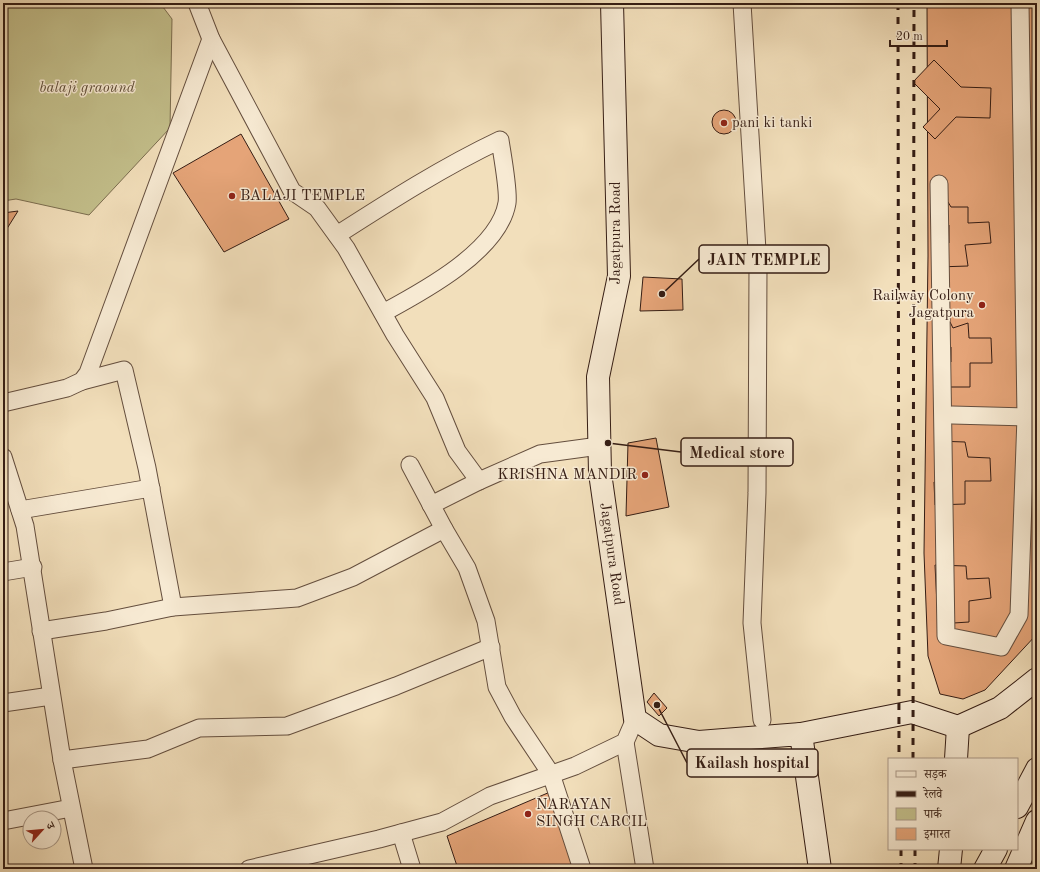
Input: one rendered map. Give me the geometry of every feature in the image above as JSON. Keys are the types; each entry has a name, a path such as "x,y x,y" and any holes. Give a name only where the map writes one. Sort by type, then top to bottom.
{"street":[{"path":"197,3 211,39 292,191 318,208 346,248 395,335 435,398 457,451 479,481"},
{"name":"Jagatpura Road","path":"612,3 619,276 598,377 599,446 600,473 635,719"},
{"path":"742,3 758,267 758,493 752,622 762,720"},
{"path":"939,184 946,636 1001,648 1019,615 1026,417 1020,3"},
{"path":"82,381 92,364 211,39"},
{"path":"337,235 444,168 500,140 507,203 495,232 467,260 426,290 383,313"},
{"path":"3,403 67,388 82,381 124,370 151,488 173,607"},
{"path":"952,415 1026,417"},
{"path":"431,505 479,481 540,454 599,446"},
{"path":"3,457 25,526 33,567 41,631 62,760 84,869"},
{"path":"410,465 444,529 467,568 486,621 497,687 513,717 551,774 582,869"},
{"path":"20,510 151,488"},
{"path":"41,631 106,621 173,607 297,598 353,577 444,529"},
{"path":"3,572 33,567"},
{"path":"62,760 148,749 200,728 286,726 396,686 491,647"},
{"path":"645,869 625,742 635,719 659,735 699,742 801,734 912,712 958,727 1000,708 1037,679"},
{"path":"3,703 51,696"},
{"path":"956,758 958,727"},
{"path":"801,734 820,869"},
{"path":"249,869 277,866 442,822 490,796 576,766 625,742"},
{"path":"1018,805 1037,769"},
{"path":"3,821 71,808"},
{"path":"1016,869 1037,821"},
{"path":"401,833 412,869"},
{"path":"949,869 951,850"},
{"path":"985,869 995,850"}],"green space":[{"name":"balaji graound","path":"3,3 160,3 172,19 170,128 89,215 16,199 3,201"}],"building":[{"name":"Railway Colony Jagatpura","path":"927,3 1037,3 1037,634 985,690 963,699 940,694 928,656 924,553 928,256"},
{"path":"934,60 961,87 991,88 990,118 956,117 935,139 923,127 940,109 913,82"},
{"name":"pani ki tanki","path":"719,110 729,110 736,117 736,127 729,134 719,134 712,127 712,117"},
{"name":"BALAJI TEMPLE","path":"241,134 289,219 224,252 173,173"},
{"path":"948,202 951,207 968,207 968,223 989,222 991,243 965,245 968,266 937,267 935,243 949,243 949,225 935,226 933,203"},
{"path":"18,211 3,235 3,213"},
{"path":"643,277 682,279 683,310 640,311"},
{"path":"950,322 953,328 968,323 969,338 991,338 992,363 970,363 970,387 936,387 935,362 951,362 951,347 934,347 934,323"},
{"name":"KRISHNA MANDIR","path":"656,438 669,507 626,516 628,443"},
{"path":"936,441 965,442 968,457 990,458 991,481 965,481 965,504 935,505 934,482 946,484"},
{"path":"935,565 966,566 967,579 989,578 991,598 969,601 969,622 938,624"},
{"path":"654,693 667,708 659,716 647,702"},
{"name":"NARAYAN SINGH CARCIL","path":"550,792 576,869 458,869 447,836"}],"railway":[{"path":"898,3 899,758"},
{"path":"913,758 914,3"},
{"path":"901,850 901,869"},
{"path":"915,850 915,869"}],"place":[{"name":"pani ki tanki","path":"724,123"},
{"name":"BALAJI TEMPLE","path":"232,196"},
{"name":"JAIN TEMPLE","path":"662,294"},
{"name":"Railway Colony Jagatpura","path":"982,305"},
{"name":"Medical store","path":"608,443"},
{"name":"KRISHNA MANDIR","path":"645,475"},
{"name":"Kailash hospital","path":"657,705"},
{"name":"NARAYAN SINGH CARCIL","path":"528,814"}]}
